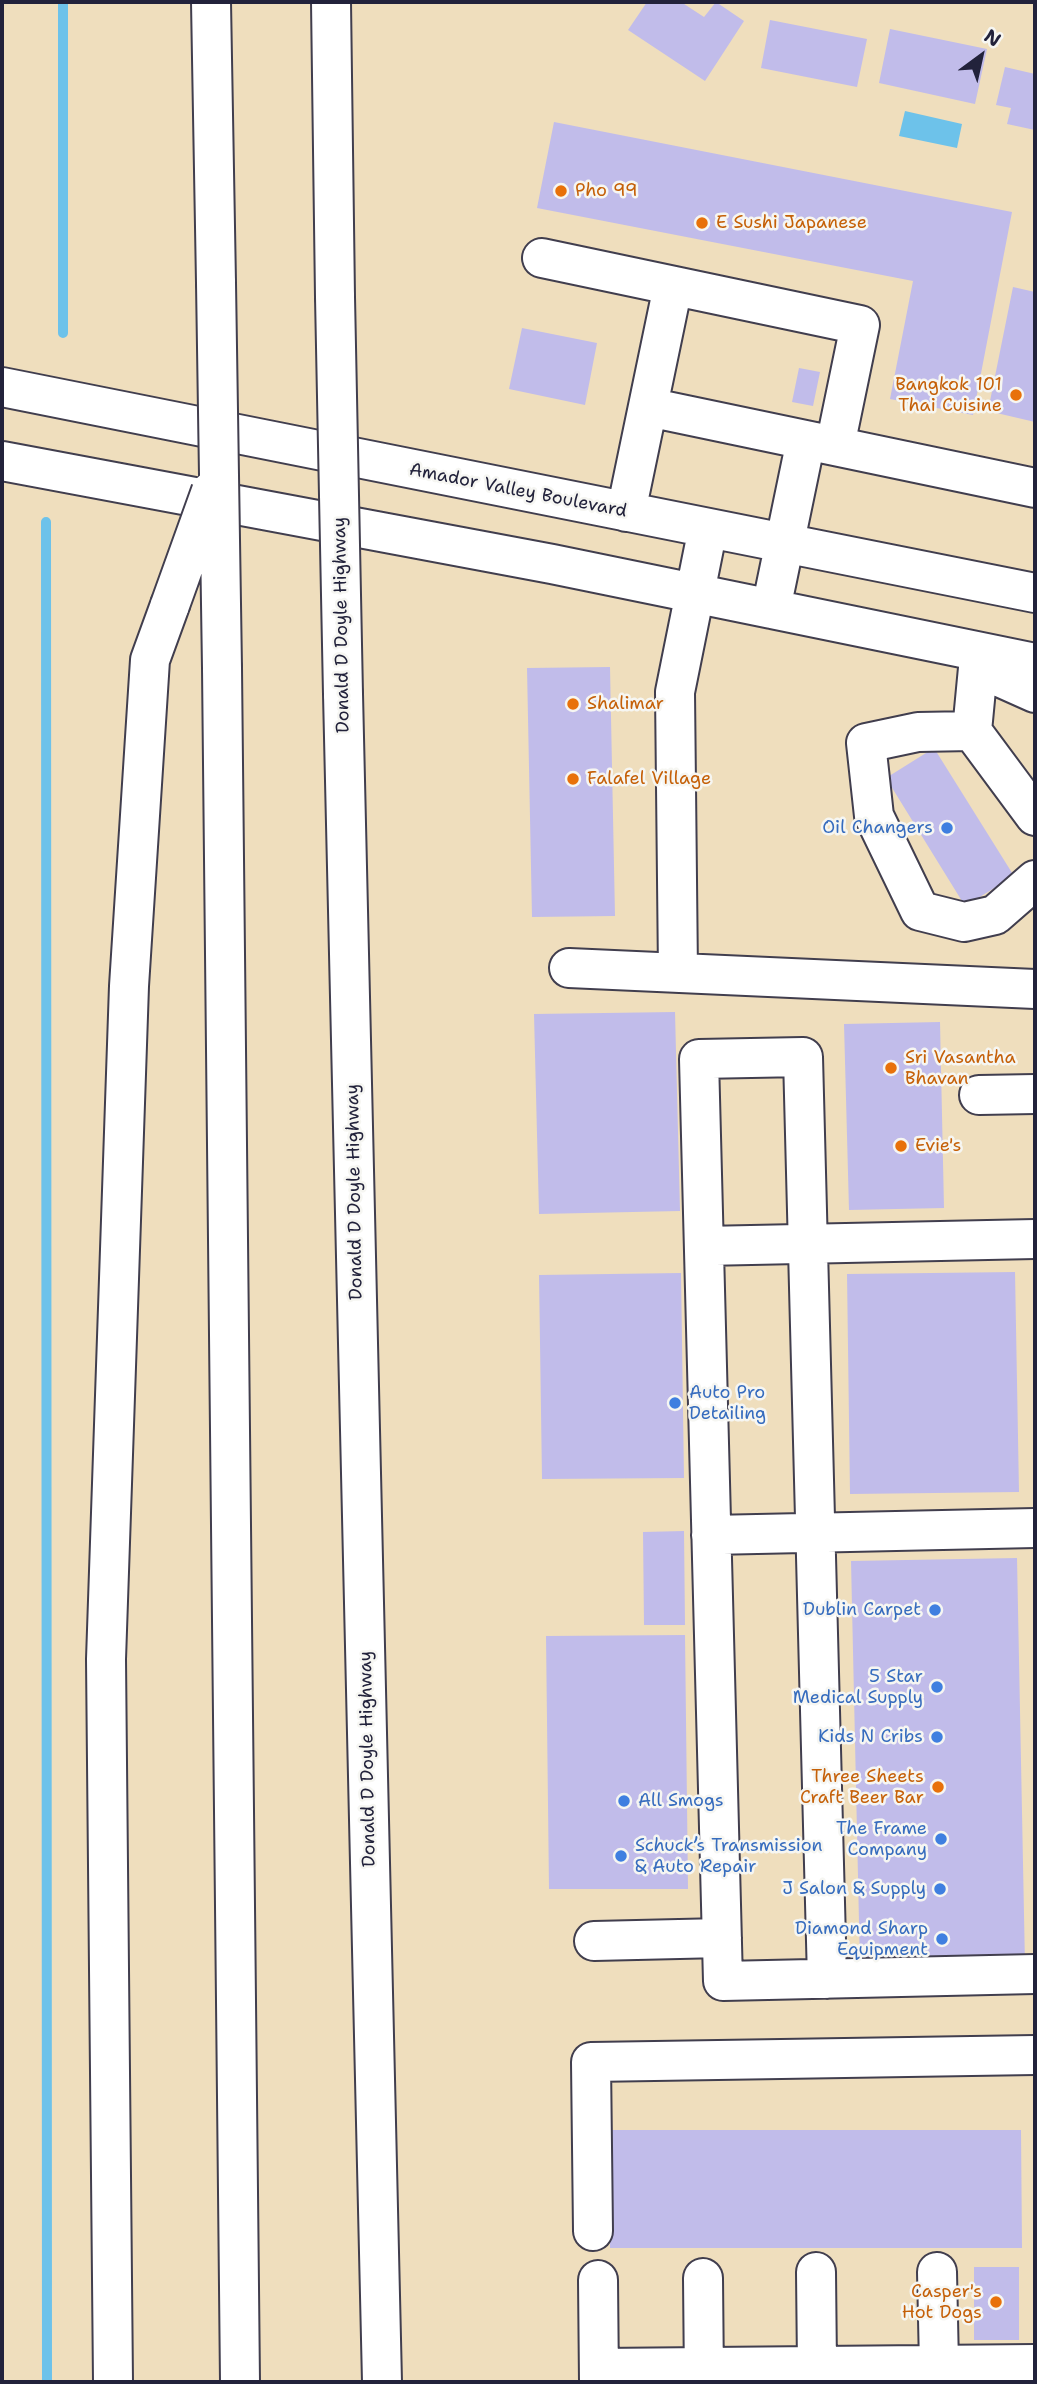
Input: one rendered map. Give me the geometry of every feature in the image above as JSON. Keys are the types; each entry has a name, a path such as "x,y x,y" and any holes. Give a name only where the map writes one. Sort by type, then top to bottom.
{"main road":[{"path":"211,2 222,668 240,2382"},
{"name":"Donald D Doyle Highway","path":"331,2 343,694 382,2382"},
{"path":"542,258 860,325 784,543 771,609"},
{"path":"626,512 673,286"},
{"name":"Amador Valley Boulevard","path":"2,387 1032,591"},
{"path":"648,407 1035,488"},
{"path":"2,461 695,593 1035,663"},
{"path":"113,2382 106,1659 129,986 150,660 219,469"},
{"path":"678,972 675,692 708,528"},
{"path":"913,639 1035,693"},
{"path":"978,667 972,731 1035,816"},
{"path":"972,731 918,732 866,743 874,816 920,911 964,922 995,915 1035,880"},
{"path":"569,968 1035,989"},
{"path":"827,1979 803,1057 699,1059 723,1981 827,1979 1035,1974"},
{"path":"979,1096 1035,1094"},
{"path":"704,1246 1035,1239"},
{"path":"711,1535 1035,1528"},
{"path":"594,1941 722,1938"},
{"path":"593,2231 591,2062 1035,2055"},
{"path":"816,2272 817,2366"},
{"path":"937,2272 939,2365"},
{"path":"704,2278 704,2375"},
{"path":"598,2280 599,2375 704,2375 817,2366 1035,2364"}],"water":[{"path":"905,111 962,124 957,148 899,136"}],"building":[{"path":"647,2 681,2 704,17 716,2 744,21 705,81 628,30"},
{"path":"770,20 867,39 857,87 761,68"},
{"path":"890,29 987,49 975,104 879,83"},
{"path":"1005,67 1035,74 1035,130 1007,124 1011,108 996,105"},
{"path":"554,122 1012,212 973,415 890,399 913,281 537,208"},
{"path":"1013,287 1035,292 1035,422 988,411"},
{"path":"522,328 597,343 585,405 509,389"},
{"path":"799,368 820,372 813,406 792,402"},
{"path":"610,667 615,916 532,917 527,668"},
{"path":"934,748 1014,876 965,906 886,778"},
{"path":"675,1012 680,1211 539,1214 534,1014"},
{"path":"940,1022 944,1208 849,1210 844,1024"},
{"path":"1015,1272 1019,1492 850,1494 847,1274"},
{"path":"681,1273 684,1478 542,1479 539,1275"},
{"path":"684,1531 685,1625 644,1625 643,1532"},
{"path":"1017,1558 1025,1965 860,1967 851,1561"},
{"path":"685,1635 688,1889 549,1889 546,1636"},
{"path":"609,2130 1021,2130 1022,2248 610,2248"},
{"path":"974,2267 1019,2267 1019,2340 974,2340"}],"waterway":[{"path":"63,2 63,333"},
{"path":"46,522 47,2382"}],"place":[{"name":"Pho 99","path":"561,191"},
{"name":"E Sushi Japanese","path":"702,223"},
{"name":"Bangkok 101 Thai Cuisine","path":"1016,395"},
{"name":"Shalimar","path":"573,704"},
{"name":"Falafel Village","path":"573,779"},
{"name":"Oil Changers","path":"947,828"},
{"name":"Sri Vasantha Bhavan","path":"891,1068"},
{"name":"Evie's","path":"901,1146"},
{"name":"Auto Pro Detailing","path":"675,1403"},
{"name":"Dublin Carpet","path":"935,1610"},
{"name":"5 Star Medical Supply","path":"937,1687"},
{"name":"Kids N Cribs","path":"937,1737"},
{"name":"Three Sheets Craft Beer Bar","path":"938,1787"},
{"name":"All Smogs","path":"624,1801"},
{"name":"The Frame Company","path":"941,1839"},
{"name":"Schuck’s Transmission & Auto Repair","path":"621,1856"},
{"name":"J Salon & Supply","path":"940,1889"},
{"name":"Diamond Sharp Equipment","path":"942,1939"},
{"name":"Casper's Hot Dogs","path":"996,2302"}]}
